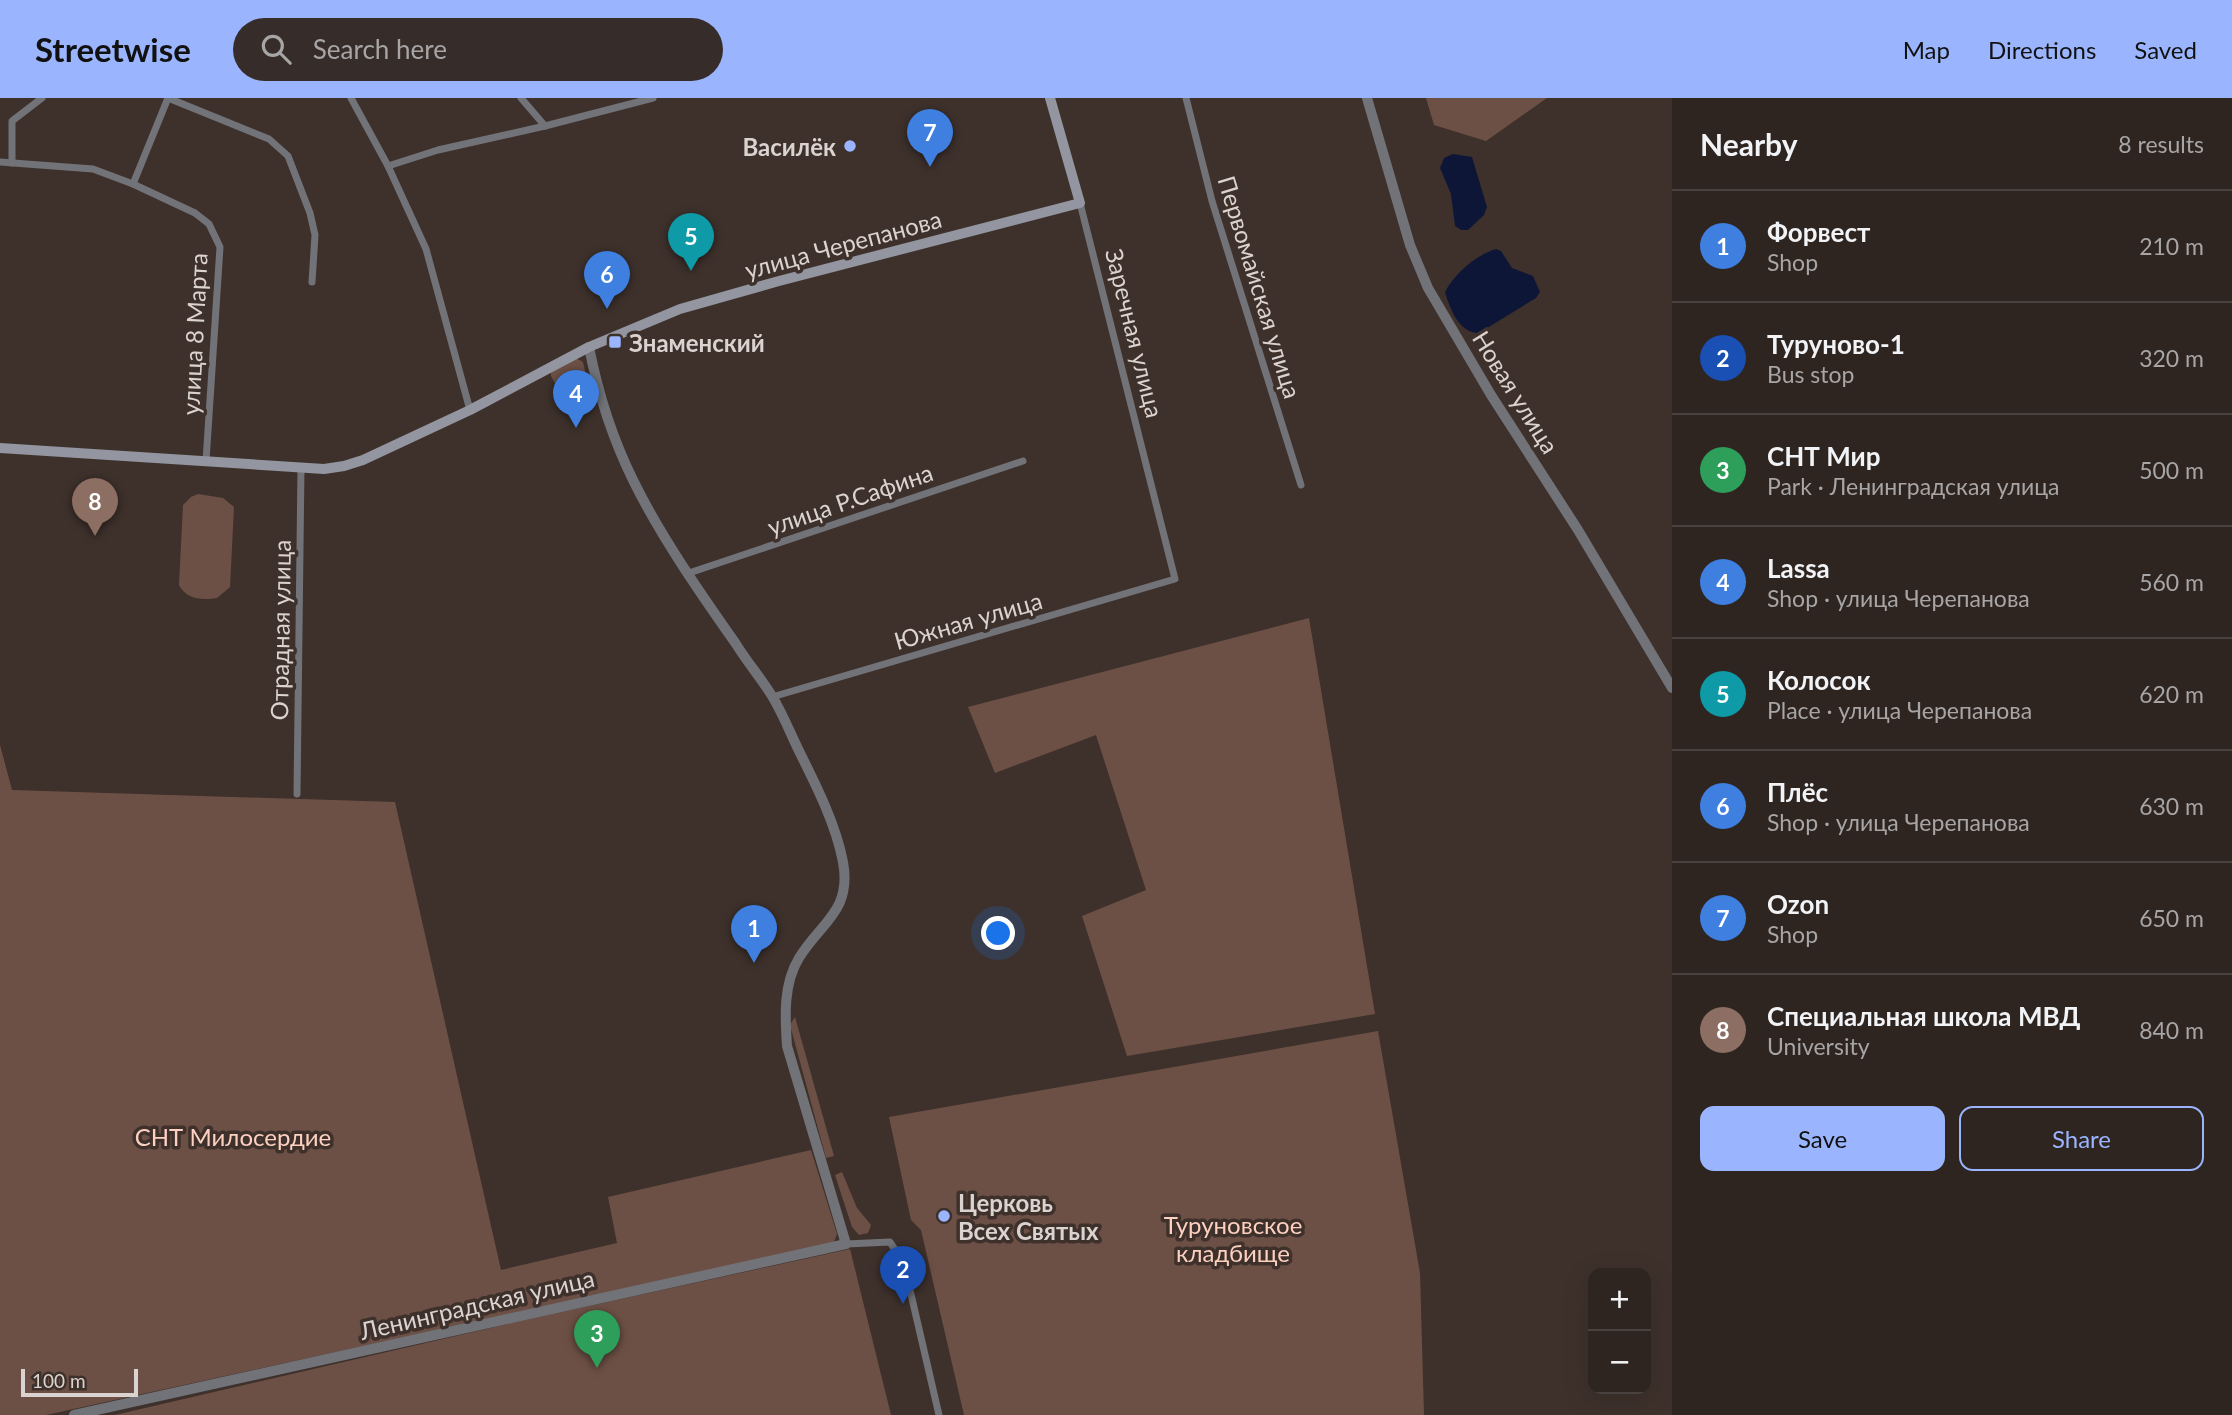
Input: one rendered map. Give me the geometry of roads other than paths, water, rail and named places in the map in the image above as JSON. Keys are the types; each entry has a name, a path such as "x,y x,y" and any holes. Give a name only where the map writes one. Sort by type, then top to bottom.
{"main road":[{"name":"Заречная улица","path":"1050,98 1080,203"},
{"name":"улица Черепанова","path":"0,448 301,467 334,468 353,464 470,410 589,347 680,309 1080,203"}],"street":[{"path":"12,163 12,121 42,98"},
{"path":"133,184 168,98 269,139 288,156 310,213 315,234 312,282"},
{"path":"351,98 388,166 426,249 470,410"},
{"path":"521,98 545,126"},
{"path":"388,166 438,150 653,98"},
{"name":"Первомайская улица","path":"1186,98 1212,201 1301,485"},
{"name":"Новая улица","path":"1367,98 1410,244 1428,288 1491,396 1578,530 1672,688"},
{"name":"улица 8 Марта","path":"0,162 93,169 133,184 195,214 209,224 220,247 206,461"},
{"name":"Заречная улица","path":"1080,203 1175,579"},
{"path":"589,347 600,395 621,454 642,497 772,697 813,779 840,848 845,874 842,900 834,915 799,958 791,976 785,1019 787,1046 846,1244"},
{"name":"улица Р.Сафина","path":"689,573 1023,461"},
{"name":"Отрадная улица","path":"297,794 301,467"},
{"name":"Южная улица","path":"772,697 1175,579"},
{"name":"Ленинградская улица","path":"74,1415 846,1244 890,1242 899,1256 910,1290 939,1415"}],"water":[{"path":"1453,154 1472,157 1487,207 1484,215 1468,230 1455,226 1451,194 1440,168 1444,158"},
{"path":"1496,249 1501,251 1512,268 1533,276 1540,292 1536,298 1479,333 1472,332 1456,319 1445,292 1454,278 1467,266"}],"place":[{"name":"Василёк","path":"850,146"},
{"name":"Ozon","path":"930,167"},
{"name":"Колосок","path":"691,271"},
{"name":"Плёс","path":"607,309"},
{"name":"Знаменский","path":"615,342"},
{"name":"Lassa","path":"576,428"},
{"name":"Специальная школа МВД","path":"95,536"},
{"name":"Форвест","path":"754,963"},
{"name":"Церковь Всех Святых","path":"944,1216"},
{"name":"Туруново-1","path":"903,1304"},
{"name":"СНТ Мир","path":"597,1368"}],"park label":[{"name":"СНТ Милосердие","path":"233,1136"},
{"name":"Туруновское кладбище","path":"1233,1238"}]}
